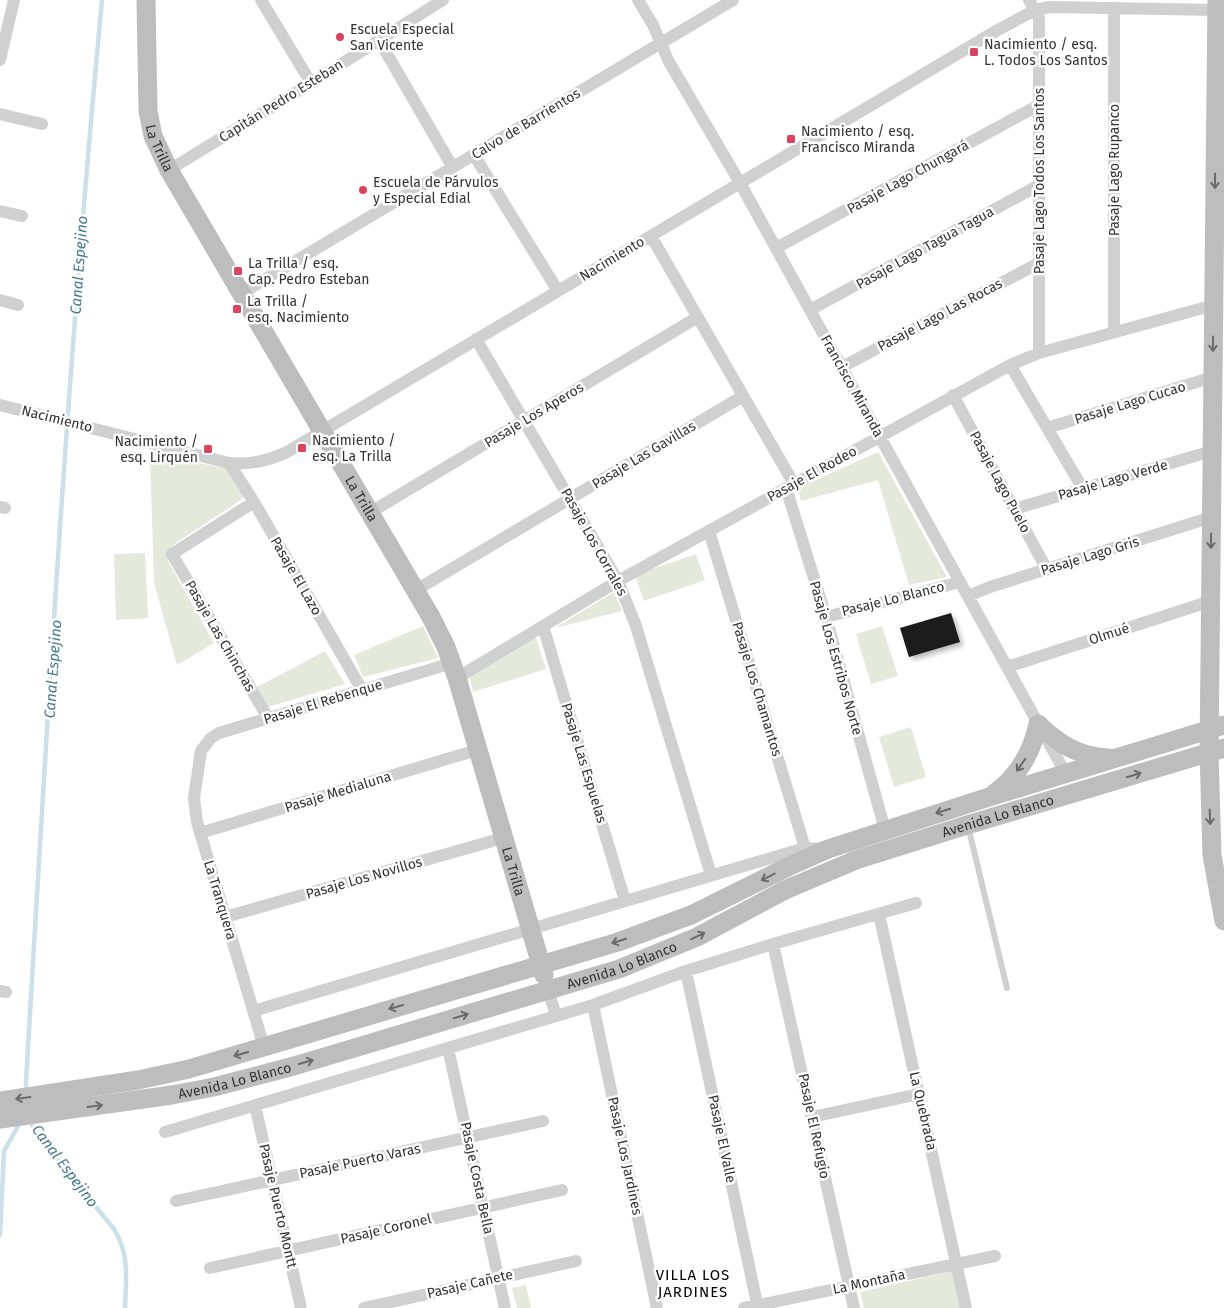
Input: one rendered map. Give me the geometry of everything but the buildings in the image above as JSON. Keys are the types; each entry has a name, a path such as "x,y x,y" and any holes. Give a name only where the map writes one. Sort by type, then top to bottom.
{"main road":[{"name":"La Trilla","path":"146,0 148,112 149,123 158,148 371,512 440,634 454,671 548,990"},
{"path":"1217,5 1211,601 1217,728 1212,856 1224,920"},
{"path":"1038,724 1054,740 1074,751 1087,755 1115,758"},
{"path":"989,797 1019,769 1032,747 1038,724"},
{"name":"Avenida Lo Blanco","path":"0,1113 46,1104 164,1075 618,942 668,924 714,904 828,849 989,797 1217,728"},
{"name":"Avenida Lo Blanco","path":"46,1104 172,1095 250,1078 619,969 668,950 726,923 785,890 830,870 897,846 1216,750"},
{"path":"1066,774 1073,783 1088,789"}],"street":[{"path":"0,60 14,0"},
{"path":"261,0 311,83"},
{"name":"Capitán Pedro Esteban","path":"170,170 379,40 426,4 443,0"},
{"name":"Francisco Miranda","path":"638,0 653,25 668,60 740,183 1066,774"},
{"name":"Calvo de Barrientos","path":"242,293 733,0"},
{"name":"Nacimiento","path":"0,405 229,463 268,460 287,452 996,31 1032,5 1114,8 1217,5"},
{"name":"Pasaje Lago Todos Los Santos","path":"1032,5 1039,18 1039,353"},
{"name":"Pasaje Lago Rupanco","path":"1114,8 1114,331"},
{"path":"379,40 453,168"},
{"name":"Pasaje Lago Chungará","path":"776,248 1039,105"},
{"path":"0,114 42,124"},
{"path":"474,155 558,291"},
{"name":"Pasaje Lago Tagua Tagua","path":"810,310 1039,185"},
{"path":"0,210 22,216"},
{"name":"Pasaje Los Estribos Norte","path":"651,236 743,396 790,486 885,830"},
{"name":"Pasaje Lago Las Rocas","path":"842,367 1039,263"},
{"path":"0,300 18,305"},
{"name":"Pasaje El Rodeo","path":"454,671 542,626 618,581 1010,365 1039,353 1214,305"},
{"name":"Pasaje Los Aperos","path":"371,512 698,317"},
{"name":"Pasaje Los Corrales","path":"476,339 618,581 636,626 711,875"},
{"path":"1010,365 1083,489"},
{"name":"Pasaje Lago Cucao","path":"1047,428 1213,377"},
{"name":"Pasaje Lago Puelo","path":"953,395 1047,570"},
{"name":"Pasaje Las Gavillas","path":"416,590 743,396"},
{"name":"Pasaje Lago Verde","path":"1014,509 1212,451"},
{"name":"Pasaje El Lazo","path":"229,463 254,502 362,690"},
{"name":"Pasaje Las Chinchas","path":"254,502 172,554 268,718"},
{"name":"Pasaje Lago Gris","path":"968,596 990,587 1212,517"},
{"name":"Pasaje Los Chamantos","path":"709,531 805,848"},
{"name":"Pasaje Lo Blanco","path":"826,617 960,582"},
{"name":"Olmué","path":"1007,667 1211,601"},
{"name":"Pasaje Las Espuelas","path":"542,626 625,901"},
{"name":"Pasaje El Rebenque","path":"201,751 211,738 219,733 362,690 454,671"},
{"name":"Pasaje Medialuna","path":"200,833 477,750"},
{"name":"La Tranquera","path":"201,751 194,798 195,810 200,833 264,1047"},
{"name":"Pasaje Los Novillos","path":"225,917 503,838"},
{"name":"Avenida Lo Blanco","path":"253,1011 805,848 828,849"},
{"name":"Avenida Lo Blanco","path":"165,1132 593,1005 686,971 916,903"},
{"name":"La Quebrada","path":"879,914 966,1308"},
{"name":"Pasaje El Refugio","path":"773,944 854,1308"},
{"name":"Pasaje El Valle","path":"686,971 758,1307"},
{"name":"La Trilla","path":"548,990 556,1016"},
{"name":"Pasaje Los Jardines","path":"593,1005 657,1308"},
{"name":"Pasaje Costa Bella","path":"448,1048 505,1308"},
{"path":"812,1117 919,1094"},
{"name":"Pasaje Puerto Montt","path":"255,1104 301,1308"},
{"name":"Pasaje Puerto Varas","path":"176,1202 543,1121"},
{"name":"Pasaje Coronel","path":"210,1268 562,1190"},
{"name":"La Montaña","path":"744,1308 758,1307 995,1256"},
{"name":"Pasaje Cañete","path":"364,1308 576,1261"}],"lane":[{"path":"967,825 1007,988"}],"shaded area":[{"path":"878,452 947,577 909,585 878,480 801,501 798,488"},
{"path":"150,454 225,468 245,497 173,545 168,561 214,643 177,665 154,583"},
{"path":"145,553 148,618 116,620 114,554"},
{"path":"696,554 705,580 644,601 635,575"},
{"path":"614,592 622,611 555,628"},
{"path":"423,626 438,658 363,677 354,655"},
{"path":"882,626 898,676 871,684 856,634"},
{"path":"535,635 546,669 473,692 469,673"},
{"path":"325,651 345,684 268,707 257,687"},
{"path":"911,727 926,777 894,787 879,737"},
{"path":"953,1271 961,1308 864,1308 860,1292"},
{"path":"526,1285 531,1308 517,1308 512,1288"}],"waterway":[{"name":"Canal Espejino","path":"26,1093 59,541 79,270 102,0"},
{"path":"0,1235 4,1151 21,1121"},
{"name":"Canal Espejino","path":"30,1121 40,1138 114,1229 123,1248 125,1258 125,1308"}],"place":[{"name":"Escuela Especial San Vicente","path":"340,37"},
{"name":"Nacimiento / esq. L. Todos Los Santos","path":"974,52"},
{"name":"Nacimiento / esq. Francisco Miranda","path":"791,139"},
{"name":"Escuela de Párvulos y Especial Edial","path":"363,190"},
{"name":"La Trilla / esq. Cap. Pedro Esteban","path":"238,271"},
{"name":"La Trilla / esq. Nacimiento","path":"237,309"},
{"name":"Nacimiento / esq. La Trilla","path":"302,448"},
{"name":"Nacimiento / esq. Lirquén","path":"208,449"}],"district":[{"name":"VILLA LOS JARDINES","path":"693,1284"}]}
